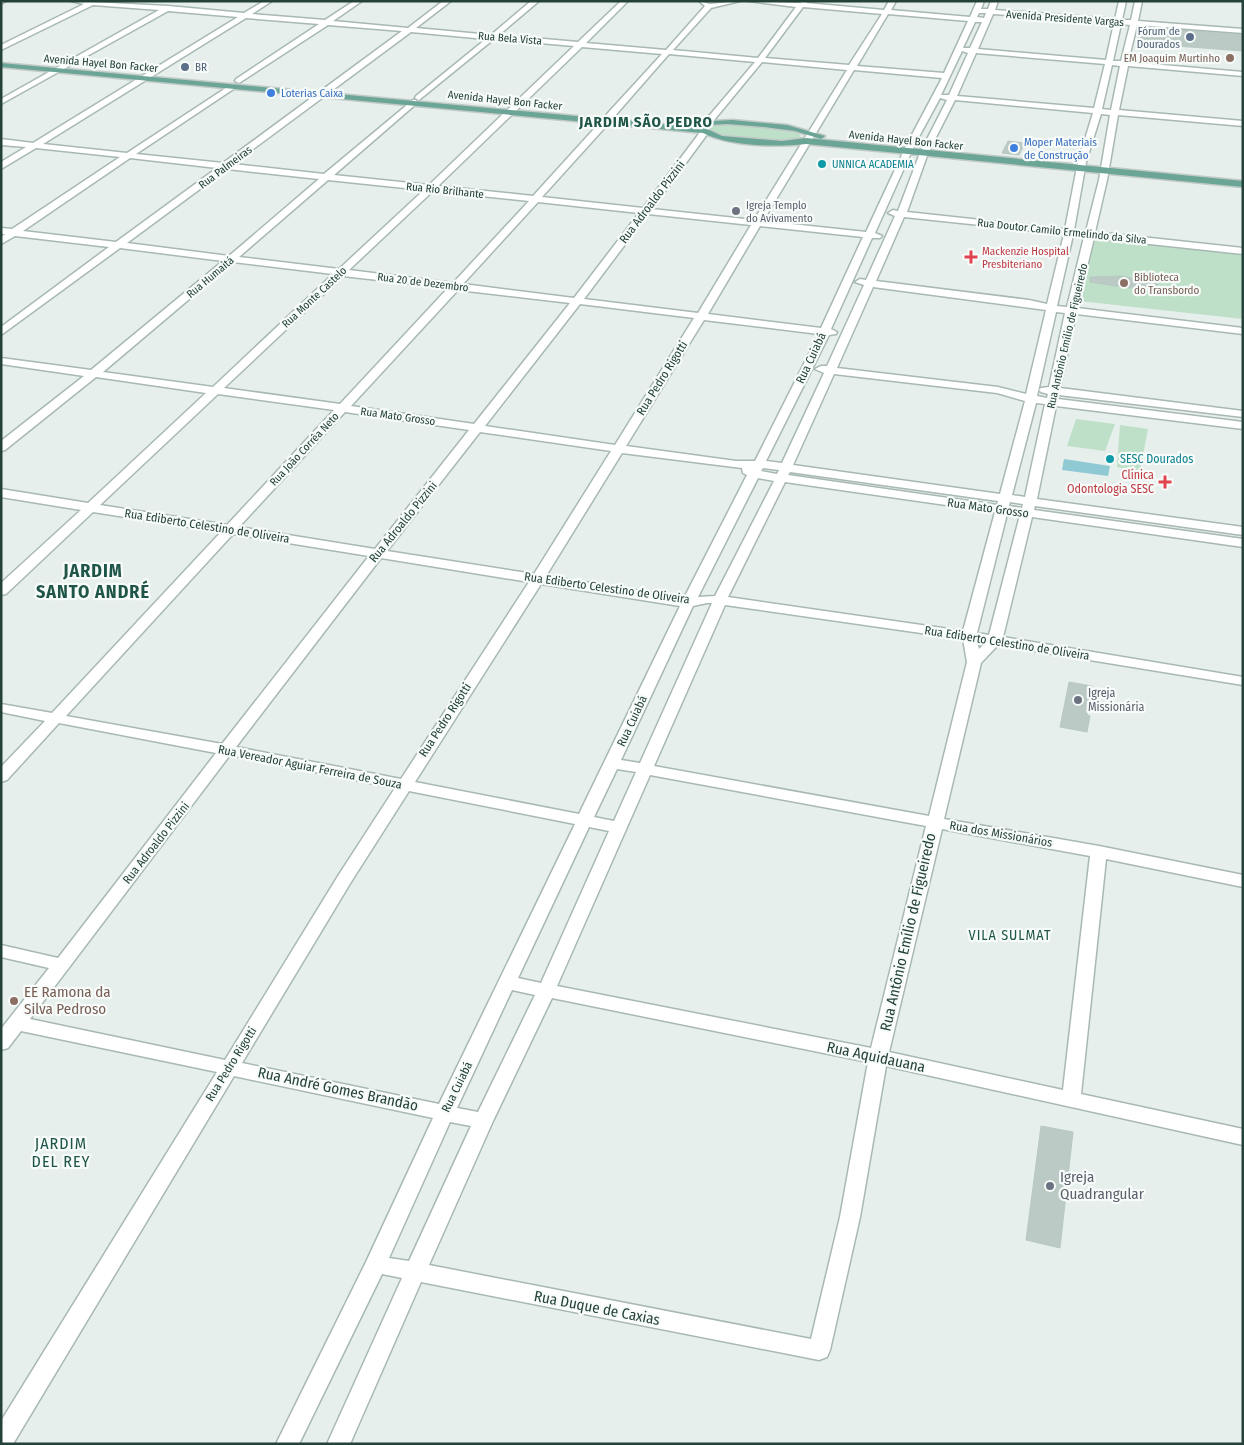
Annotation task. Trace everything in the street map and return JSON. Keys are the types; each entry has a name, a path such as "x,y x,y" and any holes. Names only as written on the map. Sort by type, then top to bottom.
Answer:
{"main road":[{"name":"Avenida Hayel Bon Facker","path":"1,58 236,83 706,128 720,122 731,122 794,129 808,138"},
{"name":"Avenida Hayel Bon Facker","path":"1,64 143,78 236,83"},
{"name":"Avenida Hayel Bon Facker","path":"706,128 720,138 782,144 808,138 1243,184"},
{"name":"Avenida Hayel Bon Facker","path":"1104,168 1243,177"}],"street":[{"name":"Rua Bela Vista","path":"74,1 946,76"},
{"path":"1,102 65,64 180,1"},
{"path":"1,166 269,1"},
{"path":"1,241 359,1"},
{"name":"Rua Palmeiras","path":"1,332 448,1"},
{"name":"Rua Humaitá","path":"1,447 93,374 416,100 536,1"},
{"name":"Rua Monte Castelo","path":"1,591 430,189 625,1"},
{"path":"700,1 709,6 737,1"},
{"name":"Avenida Presidente Vargas","path":"752,1 803,3 887,12 984,10 1243,27"},
{"name":"Rua Pedro Rigotti","path":"1,1442 229,1066 403,785 538,578 701,316 893,1"},
{"name":"Rua Antônio Emílio de Figueiredo","path":"818,1350 850,1216 878,1057 933,823 974,662 968,636 1032,393 1070,228 1082,166 1099,108 1123,1"},
{"name":"Rua Antônio Emílio de Figueiredo","path":"974,662 995,640 1028,508 1072,307 1104,180 1104,168 1139,1"},
{"path":"1,48 91,3"},
{"name":"Rua Adroaldo Pizzini","path":"1,1043 378,552 479,428 578,301 647,211 706,128 761,60 803,3"},
{"name":"Rua João Corrêa Neto","path":"1,777 536,199 709,6"},
{"name":"Rua Cuiabá","path":"287,1444 376,1264 445,1112 688,603 808,368 909,148 959,48 984,10"},
{"name":"Rua Cuiabá","path":"338,1444 483,1121 546,991 720,600 783,473 902,210 926,150 974,49 984,10"},
{"name":"Avenida Presidente Vargas","path":"1134,21 1243,31"},
{"path":"959,48 1243,70"},
{"path":"1125,62 1243,74"},
{"path":"937,94 1099,108 1243,124"},
{"path":"1116,110 1243,119"},
{"name":"Rua Rio Brilhante","path":"1,142 889,237"},
{"path":"891,188 909,190"},
{"name":"Rua Doutor Camilo Ermelindo da Silva","path":"883,208 1070,228 1243,242"},
{"name":"Rua Doutor Camilo Ermelindo da Silva","path":"1092,230 1243,251"},
{"name":"Rua 20 de Dezembro","path":"1,231 846,334"},
{"path":"848,280 1029,303 1243,322"},
{"path":"1072,307 1243,331"},
{"name":"Rua Mato Grosso","path":"1,361 343,408 1004,504 1243,543"},
{"path":"808,368 1032,393 1243,426"},
{"path":"1053,396 1243,414"},
{"name":"Rua Ediberto Celestino de Oliveira","path":"1,494 378,552 688,603 708,599 720,600 995,640 1243,682"},
{"name":"Rua Mato Grosso","path":"1028,508 1243,531"},
{"name":"Rua Vereador Aguiar Ferreira de Souza","path":"1,708 227,750 618,827"},
{"name":"Rua dos Missionários","path":"612,763 933,823 1099,851 1243,881"},
{"path":"1071,1100 1099,851"},
{"path":"1,951 62,965"},
{"name":"Rua Aquidauana","path":"508,983 878,1057 1243,1137"},
{"name":"Rua André Gomes Brandão","path":"16,1023 229,1066 483,1121"},
{"name":"Rua Duque de Caxias","path":"376,1264 414,1273 818,1350"}],"green space":[{"path":"727,123 788,129 797,132 801,136 791,143 720,137 708,131 713,125"},
{"path":"1095,238 1243,253 1243,319 1079,301"},
{"path":"1076,419 1115,424 1105,451 1067,446"},
{"path":"1120,425 1148,429 1140,471 1117,467"}],"water":[{"path":"1064,459 1110,466 1108,476 1062,470"}],"building":[{"name":"Fórum de Dourados","path":"1141,27 1243,35 1243,51 1136,43"},
{"name":"Moper Materiais de Construção","path":"1008,141 1025,143 1019,155 1002,153"},
{"path":"1122,276 1158,284 1157,286 1128,288 1090,282 1090,277"},
{"name":"Igreja Missionária","path":"1069,682 1092,686 1087,715 1090,716 1087,732 1060,727"},
{"name":"Igreja Quadrangular","path":"1041,1126 1073,1132 1060,1248 1026,1240"}],"place":[{"name":"Fórum de Dourados","path":"1190,37"},
{"name":"EM Joaquim Murtinho","path":"1230,58"},
{"name":"BR","path":"185,67"},
{"name":"Loterias Caixa","path":"271,93"},
{"name":"Moper Materiais de Construção","path":"1014,148"},
{"name":"UNNICA ACADEMIA","path":"822,164"},
{"name":"Igreja Templo do Avivamento","path":"736,211"},
{"name":"Mackenzie Hospital Presbiteriano","path":"971,257"},
{"name":"Biblioteca do Transbordo","path":"1124,283"},
{"name":"SESC Dourados","path":"1110,459"},
{"name":"Clínica Odontologia SESC","path":"1165,482"},
{"name":"Igreja Missionária","path":"1078,700"},
{"name":"EE Ramona da Silva Pedroso","path":"14,1001"},
{"name":"Igreja Quadrangular","path":"1050,1186"}],"district":[{"name":"JARDIM SÃO PEDRO","path":"646,122"},
{"name":"JARDIM SANTO ANDRÉ","path":"93,581"},
{"name":"VILA SULMAT","path":"1010,935"},
{"name":"JARDIM DEL REY","path":"61,1152"}]}
